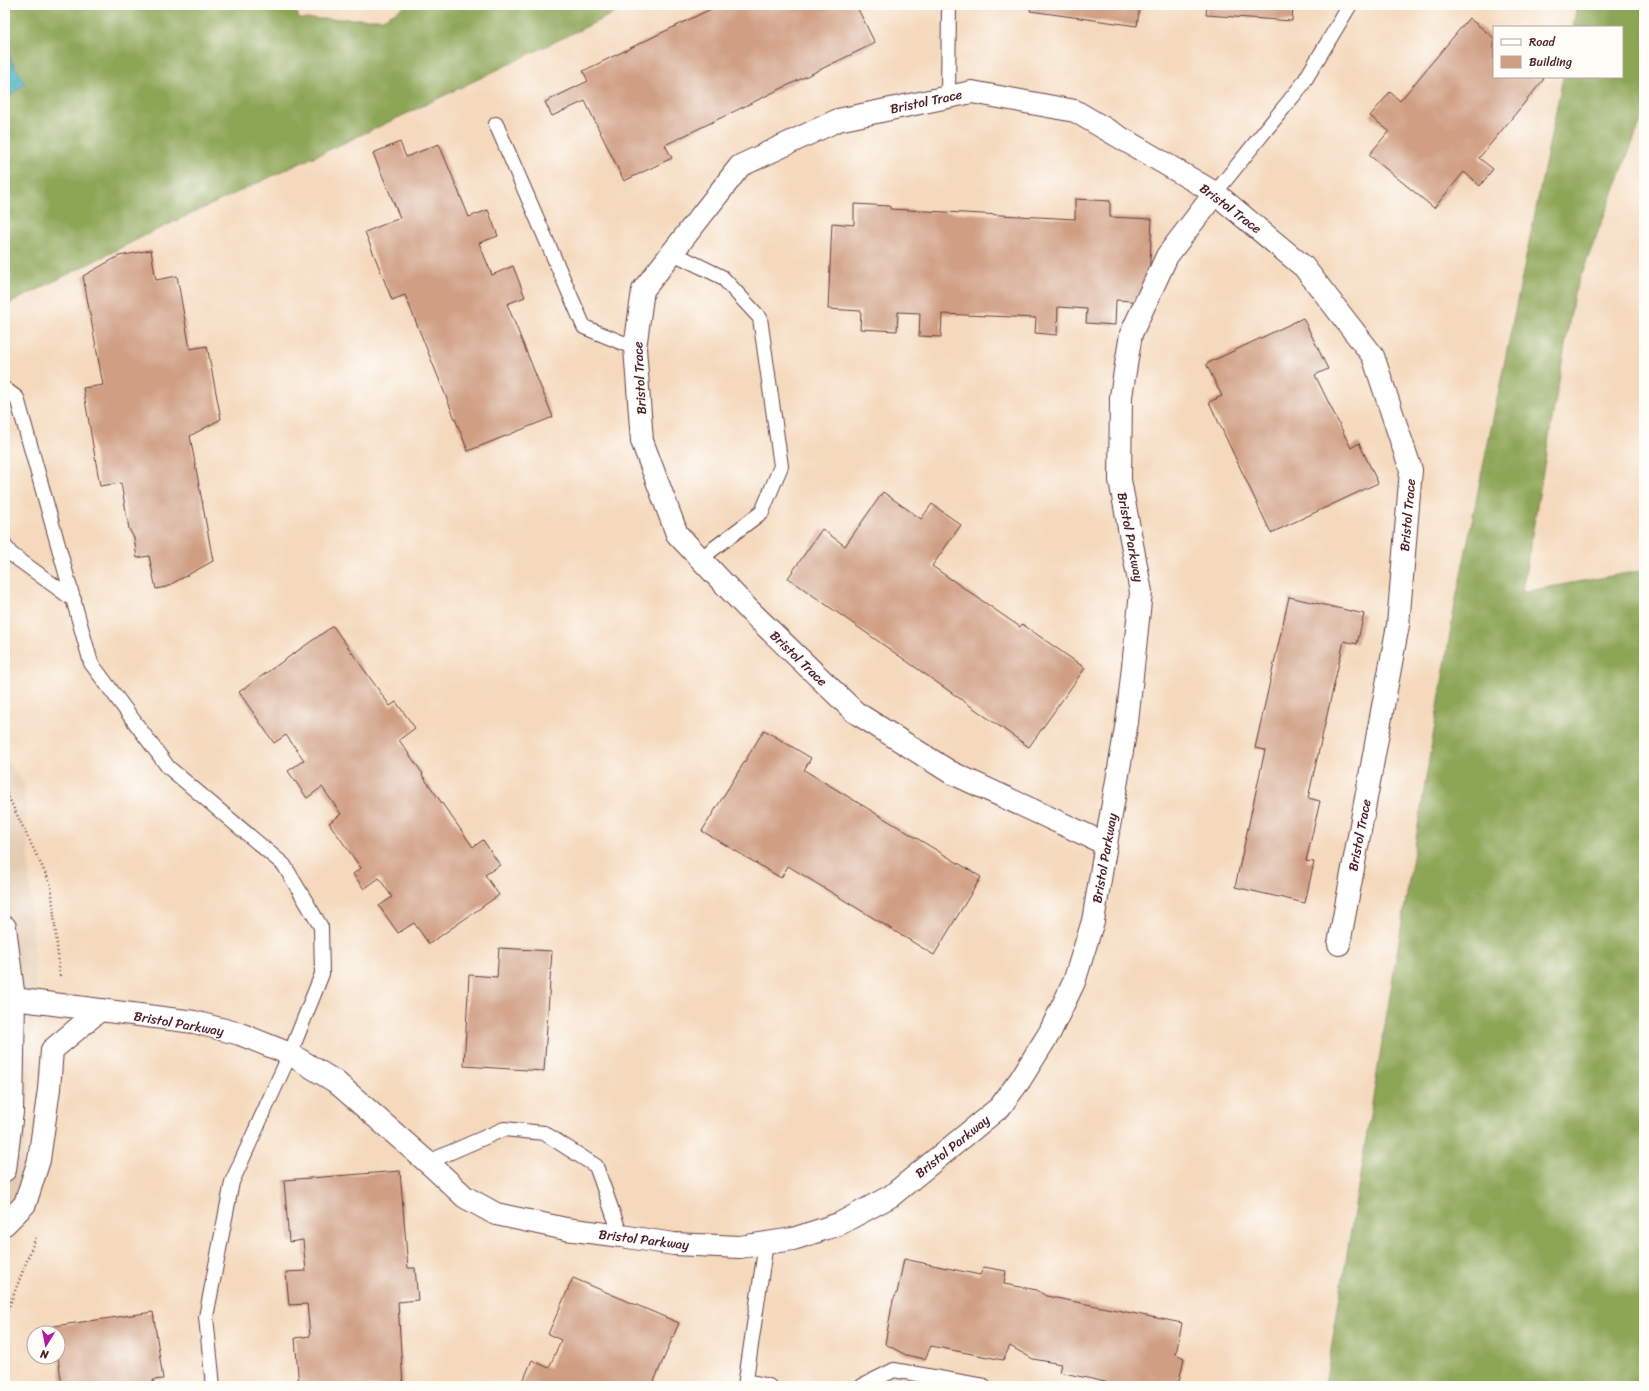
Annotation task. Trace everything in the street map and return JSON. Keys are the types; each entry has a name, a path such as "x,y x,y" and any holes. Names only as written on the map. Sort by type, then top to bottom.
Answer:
{"street":[{"name":"Bristol Trace","path":"1106,844 950,772 855,712 748,610 677,534 642,441 635,348 643,290 740,166 838,120 972,92 1075,111 1215,192 1304,267 1374,356 1411,470 1398,625 1339,944"},
{"name":"Bristol Parkway","path":"14,999 194,1022 240,1034 290,1054 336,1082 428,1162 465,1198 496,1214 566,1229 674,1244 740,1246 793,1239 839,1224 891,1196 1000,1107 1020,1080 1050,1032 1074,982 1093,921 1127,722 1141,592 1120,480 1121,396 1131,334 1167,256 1215,192"},
{"path":"5,927 14,999 12,1112 5,1170"},
{"path":"5,1224 25,1204 39,1160 49,1089 52,1050 100,1010"}],"lane":[{"path":"948,5 948,96"},
{"path":"1215,192 1302,85 1350,5"},
{"path":"496,124 584,327 635,348"},
{"path":"673,253 722,278 760,318 781,466 762,512 700,559"},
{"path":"5,388 17,398 91,663 168,767 284,865 321,927 322,974 290,1054 232,1182 206,1317 213,1386"},
{"path":"5,546 11,554 74,600"},
{"path":"428,1162 504,1129 544,1133 596,1166 621,1236"},
{"path":"766,1242 746,1383 769,1386"},
{"path":"862,1386 894,1370 984,1386"}],"shaded area":[{"path":"5,759 24,783 36,988 22,1187 5,1227"}],"green space":[{"path":"5,5 295,5 299,19 383,19 408,5 631,5 408,113 150,233 5,306"},
{"path":"1577,5 1644,5 1644,113 1574,294 1522,592 1644,570 1644,1386 1325,1386 1455,604 1563,78 1623,78 1623,26 1573,26"}],"water":[{"path":"5,49 25,84 5,99"}],"building":[{"path":"719,5 856,5 875,43 665,145 672,158 624,181 585,101 552,116 545,102 588,81 583,71"},
{"path":"1031,5 1140,5 1137,26 1030,11"},
{"path":"1207,5 1293,5 1292,21 1206,15"},
{"path":"1469,18 1493,37 1493,78 1544,79 1479,158 1493,169 1480,186 1464,172 1434,208 1369,155 1389,131 1370,116 1390,92 1400,101"},
{"path":"400,142 406,157 439,144 469,217 488,210 498,236 479,243 492,275 513,266 525,297 507,304 553,417 468,451 405,295 392,300 365,232 400,218 373,153"},
{"path":"1075,199 1110,201 1110,217 1152,219 1148,302 1116,300 1115,325 1086,323 1087,309 1058,307 1057,335 1035,333 1036,318 942,314 941,337 919,336 920,313 898,312 897,331 860,329 861,311 828,309 832,223 854,225 854,204 890,206 890,209 1075,219"},
{"path":"151,250 156,280 177,276 190,349 207,346 221,419 190,436 213,561 166,587 156,589 149,556 137,558 134,538 129,529 121,483 100,486 83,388 103,385 83,276 119,256"},
{"path":"1303,318 1328,369 1315,375 1351,448 1359,443 1378,483 1271,533 1209,402 1222,396 1206,364"},
{"path":"883,492 921,519 932,504 961,525 932,566 1020,627 1022,624 1085,668 1029,747 788,578 822,529 845,546"},
{"path":"1289,597 1364,614 1357,644 1344,641 1308,798 1320,801 1306,861 1314,862 1305,903 1235,887 1265,750 1255,748"},
{"path":"333,626 390,706 396,702 415,728 399,740 423,774 422,775 473,847 483,840 500,865 485,875 499,895 429,944 414,923 398,933 379,906 392,897 379,878 364,889 353,874 361,868 329,823 341,814 322,787 307,798 288,771 304,760 286,735 274,743 239,692"},
{"path":"764,730 811,758 804,770 981,877 934,955 788,866 781,878 702,831"},
{"path":"499,948 552,951 544,1071 464,1066 469,975 497,977"},
{"path":"400,1171 408,1268 415,1268 418,1300 398,1302 403,1386 299,1386 295,1338 310,1336 307,1304 289,1305 286,1272 306,1271 303,1240 289,1242 284,1180"},
{"path":"904,1259 980,1275 984,1267 1006,1271 1004,1284 1037,1290 1046,1296 1182,1323 1176,1354 1184,1358 1178,1386 1105,1386 1106,1382 1059,1372 1061,1364 1033,1359 1010,1346 1003,1360 931,1346 925,1359 906,1355 885,1344 893,1300 897,1293"},
{"path":"573,1278 679,1323 652,1386 521,1386 532,1360 549,1368 561,1340 548,1334"},
{"path":"153,1312 163,1379 153,1380 154,1386 62,1386 59,1365 66,1365 66,1325 61,1325"}]}
